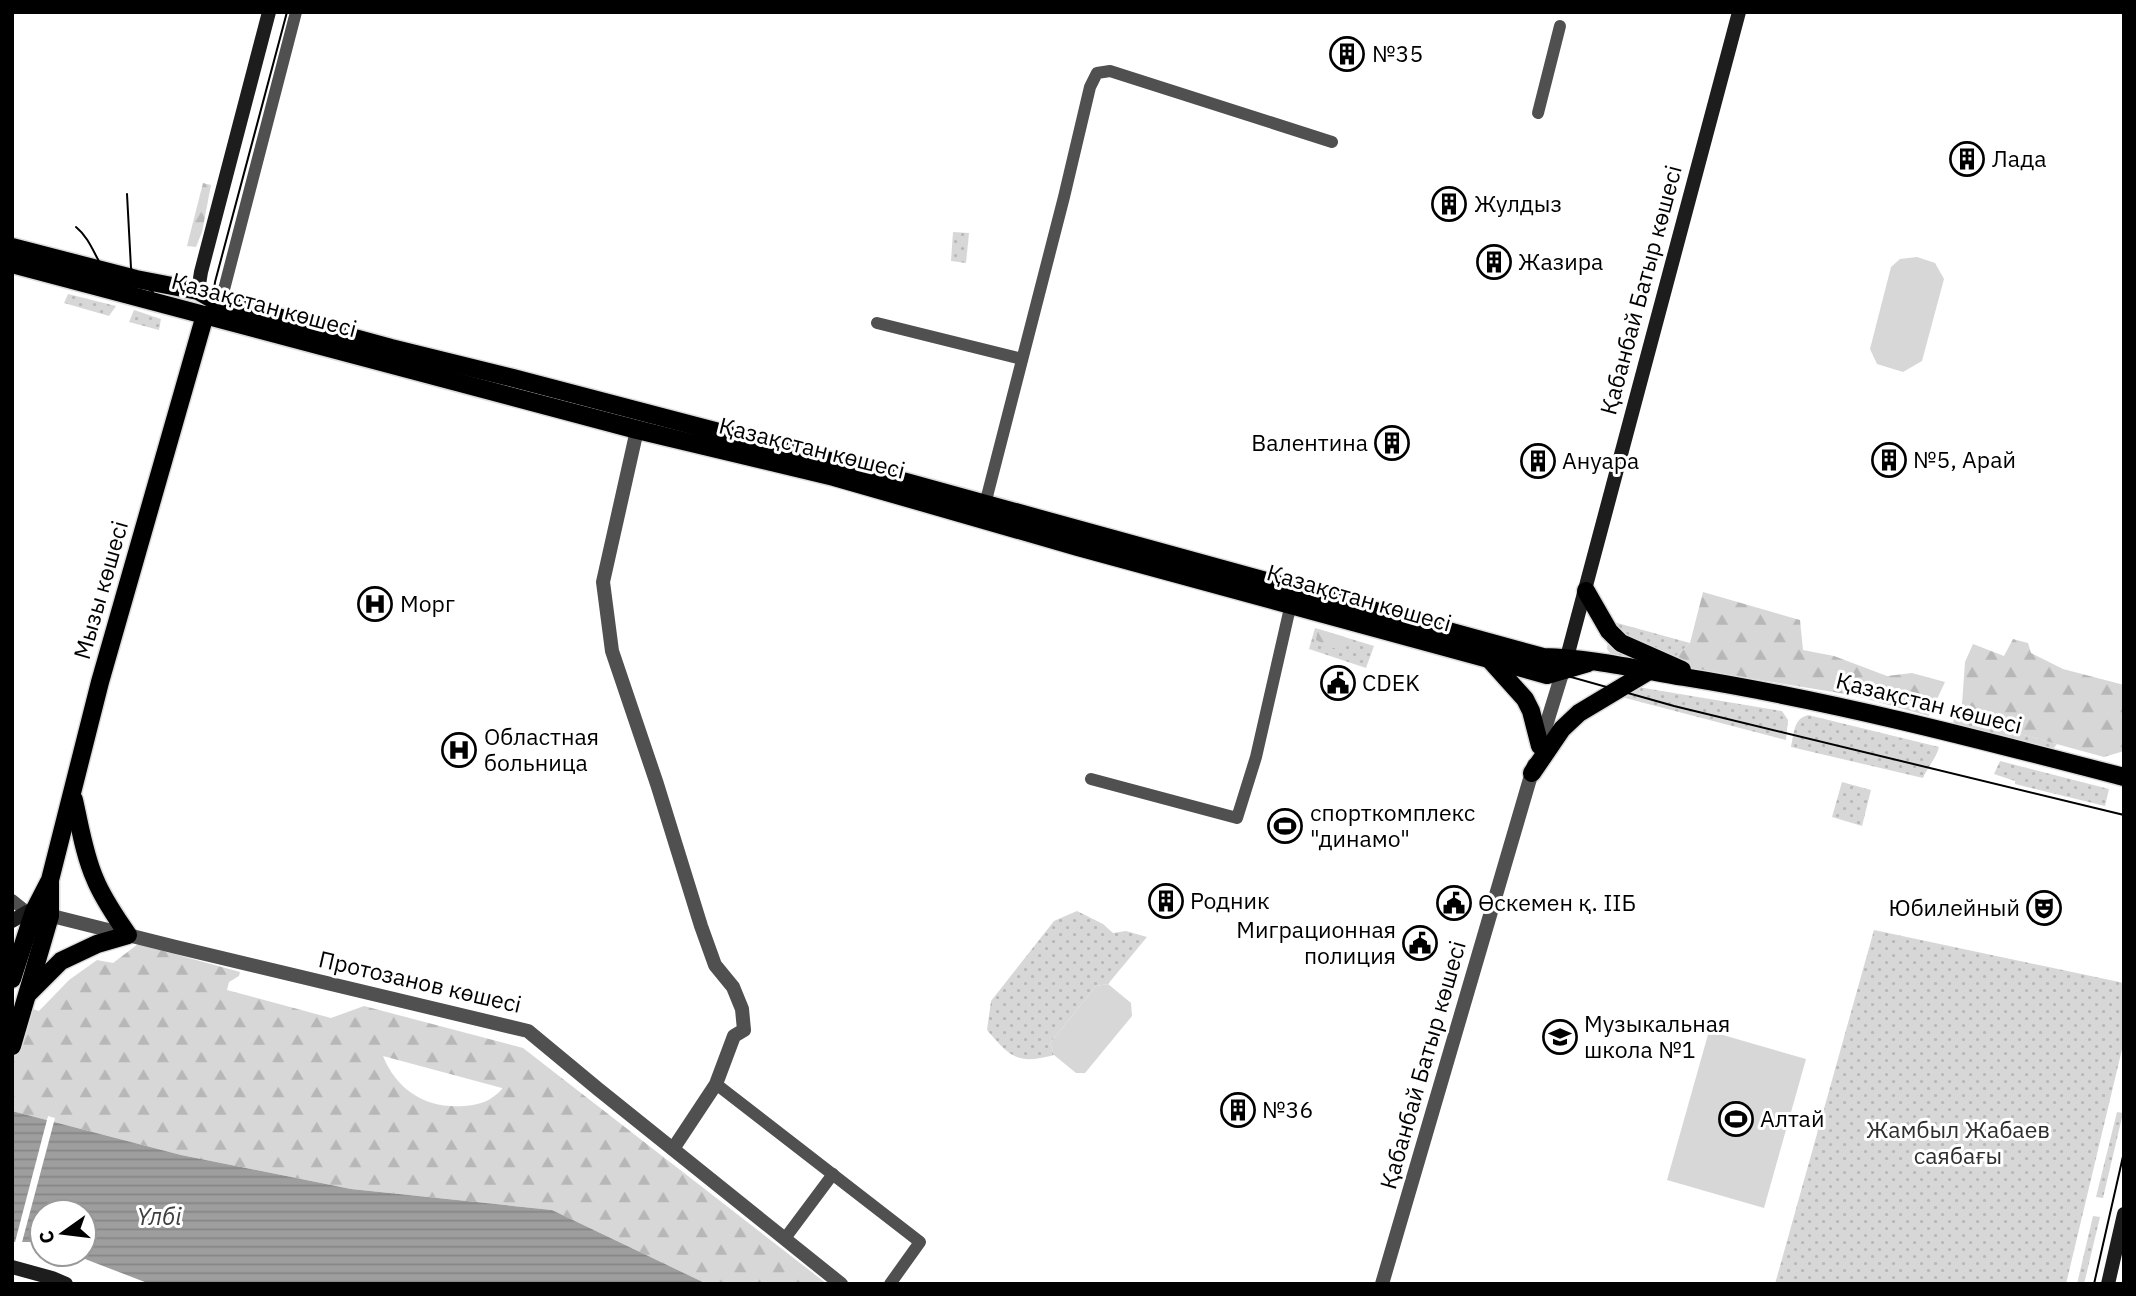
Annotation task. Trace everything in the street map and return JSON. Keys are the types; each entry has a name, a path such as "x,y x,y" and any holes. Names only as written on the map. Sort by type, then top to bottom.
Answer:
{"main road":[{"path":"205,315 198,291 269,12"},
{"name":"Қабанбай Батыр көшесі","path":"1565,664 1738,12"},
{"name":"Қазақстан көшесі","path":"12,247 47,265 175,307 234,323 641,412 983,511 1293,596 1565,664"},
{"name":"Қазақстан көшесі","path":"12,264 47,265 198,291 389,356 637,430 983,511"},
{"path":"175,307 185,315 191,325 196,343 214,328 234,323"},
{"name":"Мызы көшесі","path":"37,913 50,880 104,670 205,315"},
{"path":"637,430 641,412"},
{"path":"1587,586 1609,631 1621,643 1676,666 1694,678"},
{"name":"Қазақстан көшесі","path":"1293,596 1490,660 1547,675 1565,664 1597,660 1791,695 1943,730 2124,777"},
{"path":"1490,660 1525,699 1540,746"},
{"path":"1532,773 1562,729 1579,713 1649,671"},
{"path":"27,996 61,961 97,944 128,935 107,904 94,878 73,794"},
{"path":"12,921 37,913"},
{"path":"12,978 37,913"},
{"path":"12,1046 27,996 37,913"},
{"path":"2108,1284 2124,1214"},
{"path":"12,1267 66,1284"}],"street":[{"path":"221,301 296,12"},
{"path":"1538,113 1560,26"},
{"path":"983,511 1090,87 1097,73 1110,71 1332,142"},
{"path":"877,323 1022,359"},
{"path":"637,430 603,582 611,651 657,784 701,926 715,965 733,986 742,1009 744,1030 734,1036 716,1084 673,1149"},
{"path":"1090,779 1237,818 1255,757 1293,596"},
{"name":"Қабанбай Батыр көшесі","path":"1382,1284 1565,664"},
{"path":"12,900 37,913"},
{"name":"Протозанов көшесі","path":"37,913 528,1031 841,1284"},
{"path":"716,1084 920,1242 890,1284"},
{"path":"786,1237 834,1174"}],"green space":[{"path":"203,183 211,185 202,232 196,247 187,246"},
{"path":"953,232 969,233 966,263 951,261"},
{"path":"1917,257 1935,263 1944,279 1922,361 1903,372 1877,364 1870,349 1891,267 1900,259"},
{"path":"68,294 116,306 109,316 64,303"},
{"path":"134,310 161,319 159,330 129,322"},
{"path":"1703,592 1800,620 1803,650 1834,656 1887,676 1912,673 1945,682 1929,716 1852,695 1691,669 1676,656 1690,643"},
{"path":"1610,621 1690,643 1676,656 1691,669 1613,657 1607,649"},
{"path":"1315,628 1374,646 1366,668 1309,649"},
{"path":"1318,629 1345,637 1340,648 1332,648 1316,640"},
{"path":"2013,639 2028,643 2031,653 2063,669 2124,685 2124,751 2104,757 1961,718 1965,662 1973,644 2004,656"},
{"path":"1638,687 1782,711 1788,720 1786,740 1610,694"},
{"path":"1808,715 1939,747 1923,778 1791,747 1797,723"},
{"path":"1954,716 2057,744 2053,749 1953,726"},
{"path":"2000,761 2109,789 2105,806 2015,784 2015,781 1994,774"},
{"path":"1842,782 1871,790 1862,826 1832,817"},
{"path":"1077,911 1103,924 1113,933 1126,931 1147,937 1108,984 1096,986 1050,1043 1054,1055 1031,1059 1015,1056 1002,1047 987,1030 991,1001 1054,921"},
{"name":"Жамбыл Жабаев саябағы","path":"1874,930 2124,983 2124,1041 2066,1284 1775,1284"},
{"path":"138,944 240,972 239,976 229,982 227,990 331,1018 364,1006 523,1048 827,1284 707,1284 552,1210 351,1189 181,1155 12,1111 12,1003 39,1011 69,980 97,960 113,963","holes":["383,1056 502,1088 494,1097 464,1106 426,1101 396,1079"]},
{"path":"1108,984 1131,1003 1132,1016 1085,1073 1076,1073 1054,1055 1050,1043 1096,986"},
{"name":"Алтай","path":"1709,1031 1806,1059 1764,1208 1667,1180"},
{"path":"2117,1112 2123,1113 2103,1198 2096,1197"},
{"path":"2093,1216 2100,1217 2084,1284 2077,1284"}],"water":[{"name":"Үлбі","path":"12,1111 181,1155 351,1189 552,1210 707,1284 150,1284 98,1264 98,1198 28,1198 28,1242 12,1242"}],"pier":[{"path":"48,1116 55,1118 34,1198 28,1198 28,1220 21,1246 14,1246"}],"tram line":[{"path":"228,311 216,299 215,282 287,12"},
{"path":"127,194 131,268 139,284 153,292"},
{"path":"76,227 88,241 107,275 122,287 983,511 1674,706 2124,815"},
{"path":"2094,1284 2124,1152"}],"place":[{"name":"№35","path":"1347,54"},
{"name":"Лада","path":"1967,159"},
{"name":"Жулдыз","path":"1449,204"},
{"name":"Жазира","path":"1494,262"},
{"name":"Валентина","path":"1392,443"},
{"name":"№5, Арай","path":"1889,460"},
{"name":"Ануара","path":"1538,461"},
{"name":"Морг","path":"375,604"},
{"name":"CDEK","path":"1338,683"},
{"name":"Областная больница","path":"459,750"},
{"name":"спорткомплекс \"динамо\"","path":"1285,826"},
{"name":"Родник","path":"1166,901"},
{"name":"Өскемен қ. ІІБ","path":"1454,903"},
{"name":"Юбилейный","path":"2044,908"},
{"name":"Миграционная полиция","path":"1420,943"},
{"name":"Музыкальная школа №1","path":"1560,1037"},
{"name":"№36","path":"1238,1110"},
{"name":"Алтай","path":"1736,1119"}]}
